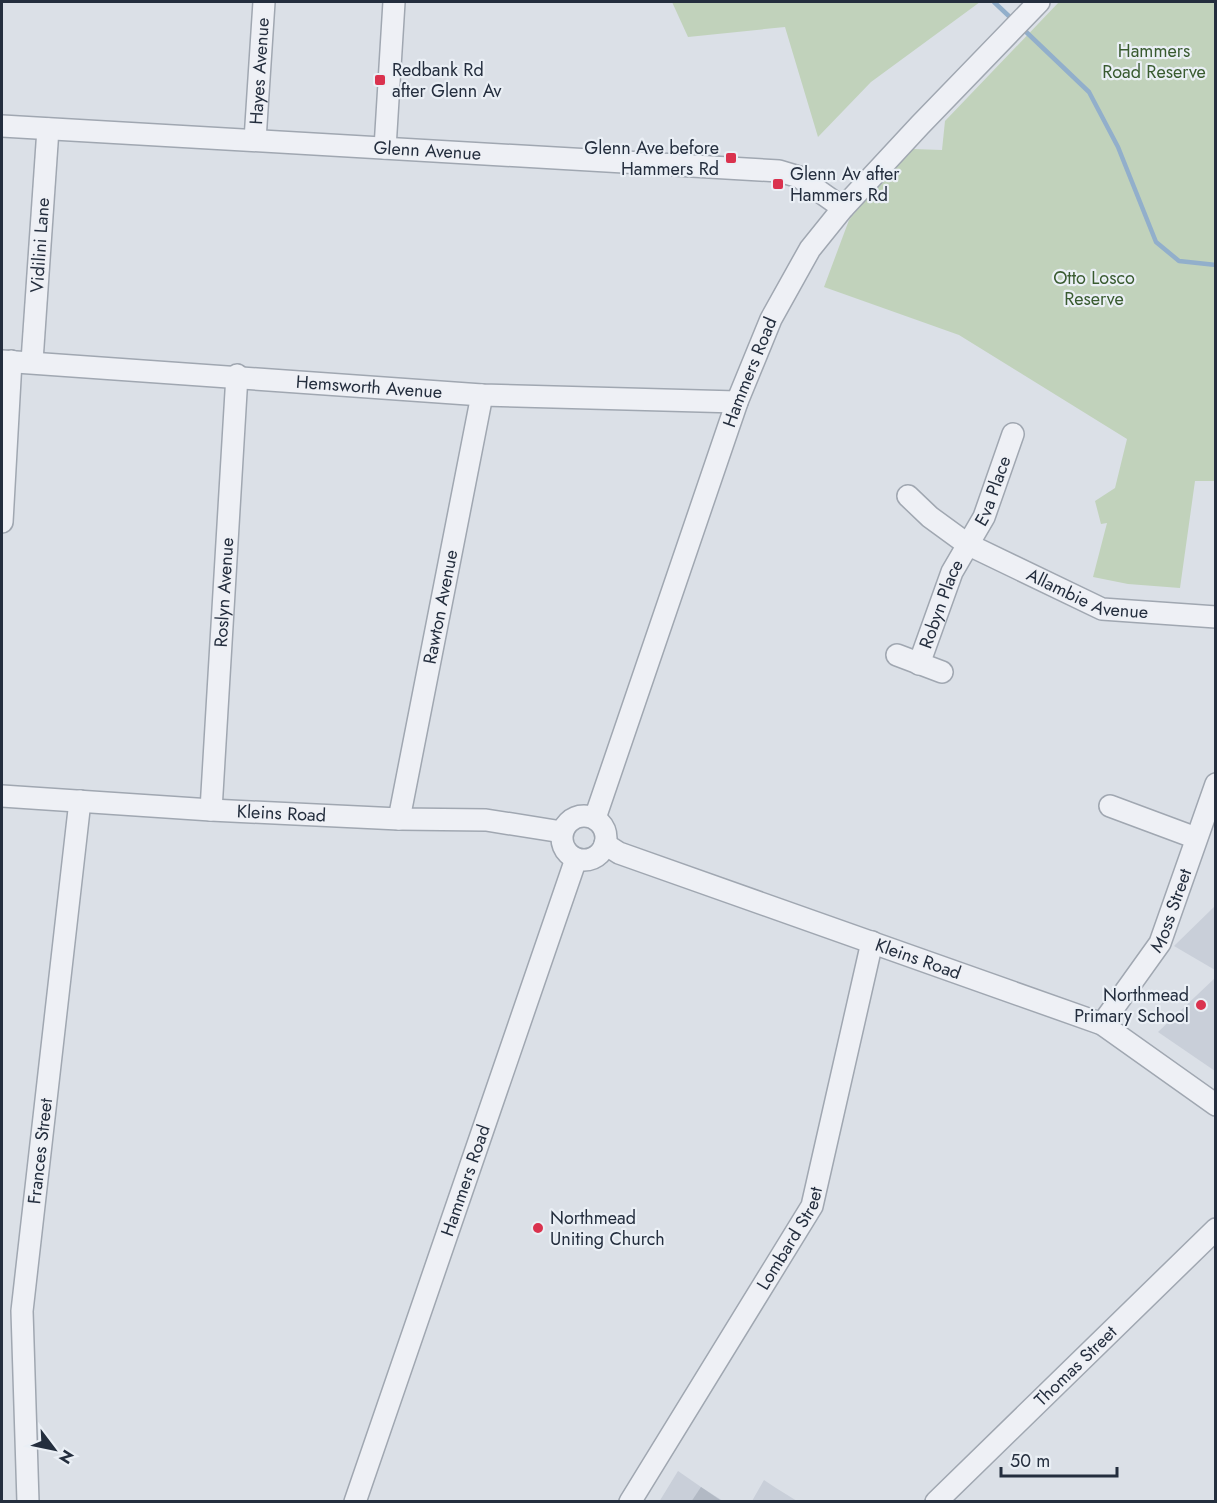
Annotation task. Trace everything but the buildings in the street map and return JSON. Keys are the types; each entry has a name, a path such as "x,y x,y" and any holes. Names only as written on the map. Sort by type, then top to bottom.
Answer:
{"street":[{"name":"Hayes Avenue","path":"255,140 264,2"},
{"path":"385,148 394,2"},
{"name":"Hammers Road","path":"595,818 754,354 787,287 810,249 843,208 1039,2"},
{"name":"Glenn Avenue","path":"2,126 779,171 799,177 843,208"},
{"name":"Vidilini Lane","path":"2,522 15,361 48,129"},
{"name":"Hemsworth Avenue","path":"15,361 237,375 482,395 737,402"},
{"name":"Roslyn Avenue","path":"212,810 237,375"},
{"name":"Rawton Avenue","path":"399,819 482,395"},
{"name":"Eva Place","path":"967,544 984,517 1013,434"},
{"name":"Allambie Avenue","path":"908,496 930,517 967,544 1102,609 1215,617"},
{"name":"Robyn Place","path":"919,664 952,572 967,544"},
{"name":"Robyn Place","path":"897,656 942,672"},
{"name":"Moss Street","path":"1102,1024 1160,943 1215,784"},
{"name":"Kleins Road","path":"2,796 212,810 399,819 486,820 562,832"},
{"name":"Frances Street","path":"28,1502 22,1311 80,801"},
{"path":"1110,806 1196,838"},
{"path":"576,817 595,818 606,832 605,844 597,856 591,859 576,859 566,851 562,832 576,817"},
{"name":"Kleins Road","path":"605,844 619,853 1102,1024 1215,1105"},
{"name":"Hammers Road","path":"355,1502 576,859"},
{"name":"Lombard Street","path":"630,1502 812,1206 872,942"},
{"name":"Thomas Street","path":"936,1502 1215,1229"}],"shaded area":[{"name":"Northmead Primary School","path":"1215,906 1215,970 1174,946"},
{"name":"Northmead Primary School","path":"1215,978 1215,1071 1158,1032"},
{"path":"678,1471 701,1487 723,1501 659,1502"},
{"path":"764,1480 776,1488 797,1501 752,1501"}],"green space":[{"path":"672,2 980,2 871,82 818,137 785,27 688,37"},
{"path":"1059,2 1215,2 1215,481 1195,481 1180,588 1128,584 1093,577 1107,523 1101,524 1095,501 1115,488 1127,439 959,335 824,287 849,220 888,171 913,149 942,150 945,121"}],"waterway":[{"path":"994,2 1013,20"},
{"path":"1022,28 1089,92 1118,147 1156,242 1179,261 1216,265"}],"place":[{"name":"Redbank Rd after Glenn Av","path":"380,80"},
{"name":"Glenn Ave before Hammers Rd","path":"731,158"},
{"name":"Glenn Av after Hammers Rd","path":"778,184"},
{"name":"Northmead Primary School","path":"1201,1005"},
{"name":"Northmead Uniting Church","path":"538,1228"}],"park label":[{"name":"Hammers Road Reserve","path":"1154,61"},
{"name":"Otto Losco Reserve","path":"1094,288"}]}
